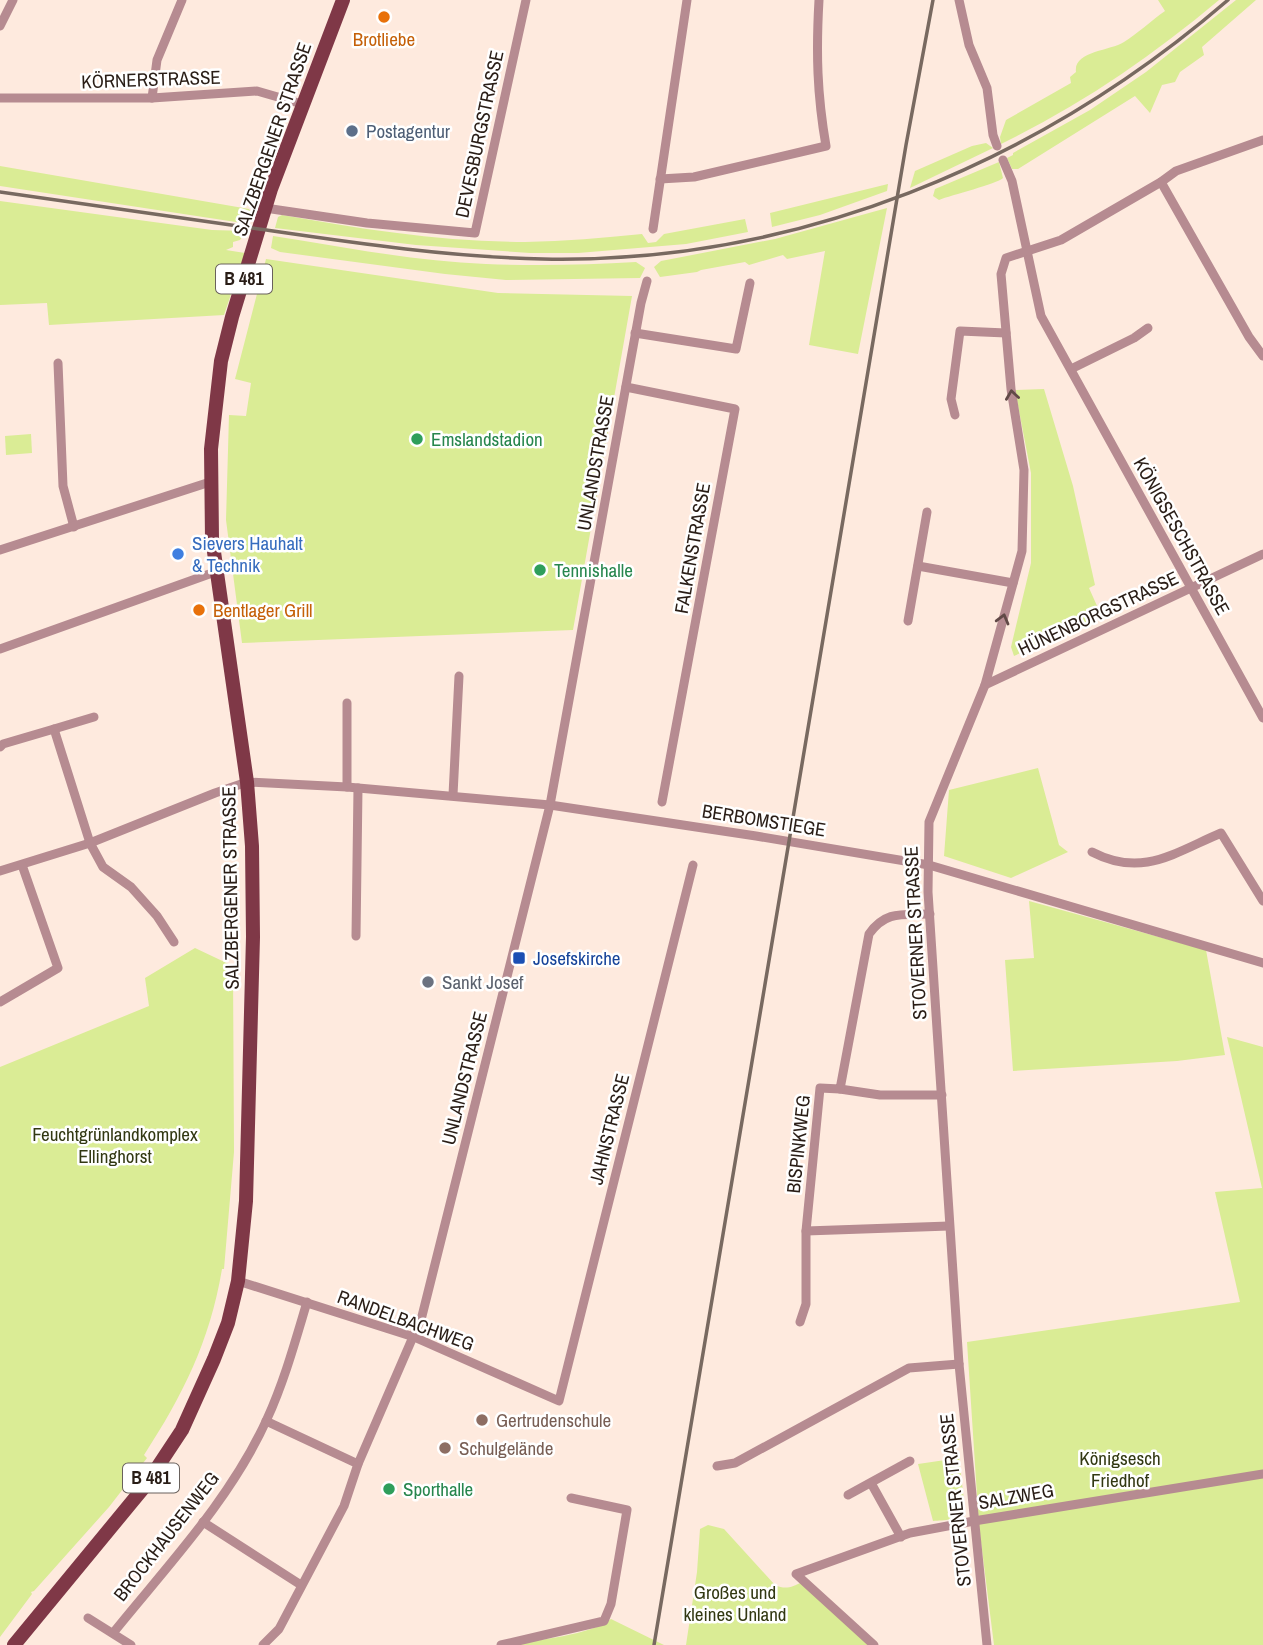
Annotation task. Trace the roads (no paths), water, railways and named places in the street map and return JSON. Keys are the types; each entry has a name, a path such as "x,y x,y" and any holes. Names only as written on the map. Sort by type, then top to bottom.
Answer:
{"main road":[{"name":"SALZBERGENER STRASSE","path":"13,1645 145,1486 183,1430 228,1323 238,1280 246,1201 253,948 252,846 247,782 215,572 210,482 214,413 221,361 265,208 343,0"}],"street":[{"path":"0,26 13,0"},
{"path":"152,98 157,60 182,0"},
{"name":"DEVESBURGSTRASSE","path":"265,208 367,223 475,233 526,0"},
{"path":"653,229 687,0"},
{"path":"660,179 694,177 826,146 818,103 819,0"},
{"path":"959,0 969,45 987,88 997,146"},
{"name":"KÖRNERSTRASSE","path":"0,98 152,98 257,91 302,104"},
{"path":"1027,251 1061,240 1161,183 1176,171 1263,140"},
{"name":"KÖNIGSESCHSTRASSE","path":"1003,160 1012,181 1041,316 1263,718"},
{"path":"1161,183 1249,337 1263,356"},
{"name":"STOVERNER STRASSE","path":"987,1645 959,1364 949,1226 930,914 929,822 985,685 1022,551 1024,470 1011,389 1002,274 1006,258 1027,251"},
{"name":"UNLANDSTRASSE","path":"263,1645 279,1629 344,1506 358,1464 422,1316 550,804 635,333 647,281"},
{"path":"635,333 736,349 750,283"},
{"path":"1071,369 1135,338 1148,328"},
{"path":"955,415 951,398 960,331 1006,333"},
{"path":"58,363 63,486 74,527"},
{"name":"FALKENSTRASSE","path":"626,387 735,409 663,802"},
{"path":"0,550 210,482"},
{"path":"908,621 927,512"},
{"name":"HÜNENBORGSTRASSE","path":"985,685 1263,554"},
{"path":"918,566 1013,583"},
{"path":"0,649 215,572"},
{"path":"453,795 459,676"},
{"path":"347,703 347,787"},
{"path":"0,747 93,717"},
{"path":"54,729 90,843 103,867 131,887 157,916 174,942"},
{"path":"0,871 90,843 247,782"},
{"name":"BERBOMSTIEGE","path":"247,782 347,787 550,804 929,865 1263,963"},
{"path":"356,936 358,788"},
{"path":"1092,852 1123,864 1147,864 1221,833 1263,901"},
{"path":"0,1002 58,968 22,864"},
{"name":"JAHNSTRASSE","path":"559,1401 693,865"},
{"name":"BISPINKWEG","path":"800,1322 806,1304 806,1231 820,1088 840,1089 869,934 878,922 889,916 930,914"},
{"path":"840,1089 880,1095 942,1095"},
{"path":"806,1231 949,1226"},
{"name":"RANDELBACHWEG","path":"238,1280 414,1337 559,1401"},
{"name":"BROCKHAUSENWEG","path":"113,1633 203,1522 236,1474 266,1421 288,1364 307,1302"},
{"path":"717,1466 735,1463 909,1368 959,1364"},
{"path":"266,1421 358,1464"},
{"path":"848,1495 910,1461"},
{"name":"SALZWEG","path":"874,1645 796,1574 901,1536 974,1521 1263,1474"},
{"path":"871,1483 901,1536"},
{"path":"501,1645 604,1621 611,1604 627,1510 571,1498"},
{"path":"203,1522 301,1585"},
{"path":"88,1618 131,1645"}],"railway":[{"path":"654,1645 906,145 933,0"},
{"path":"0,192 360,243 506,258 637,256 730,244 821,222 909,193 994,155 1076,110 1154,58 1228,0"}],"place":[{"name":"Brotliebe","path":"384,17"},
{"name":"Postagentur","path":"352,131"},
{"name":"Emslandstadion","path":"417,439"},
{"name":"Sievers Hauhalt & Technik","path":"178,554"},
{"name":"Tennishalle","path":"540,570"},
{"name":"Bentlager Grill","path":"199,610"},
{"name":"Josefskirche","path":"519,958"},
{"name":"Sankt Josef","path":"428,982"},
{"name":"Gertrudenschule","path":"482,1420"},
{"name":"Schulgelände","path":"445,1448"},
{"name":"Sporthalle","path":"389,1489"}],"park label":[{"name":"Feuchtgrünlandkomplex Ellinghorst","path":"115,1145"},
{"name":"Königsesch Friedhof","path":"1120,1469"},
{"name":"Großes und kleines Unland","path":"735,1603"}]}
